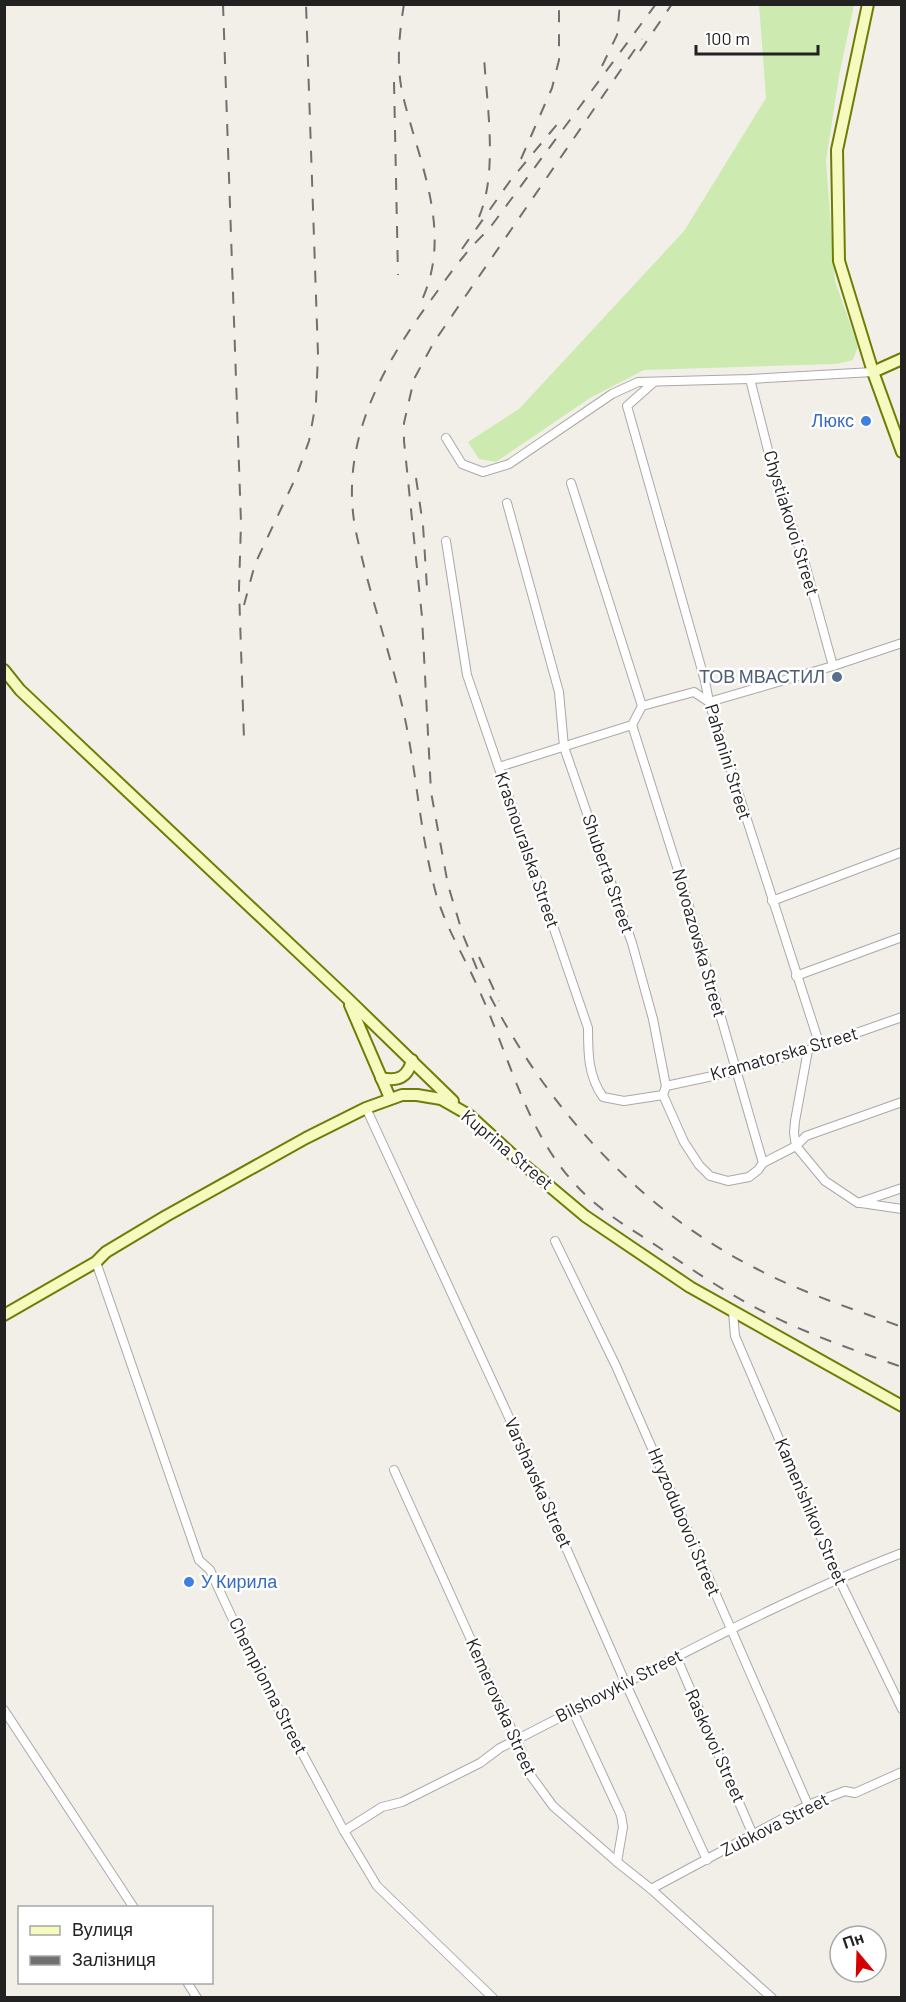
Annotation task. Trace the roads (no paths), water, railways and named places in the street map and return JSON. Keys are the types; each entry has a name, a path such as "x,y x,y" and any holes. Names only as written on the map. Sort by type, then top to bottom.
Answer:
{"main road":[{"path":"868,4 837,150 839,261 873,372 902,452"},
{"path":"873,372 902,358"},
{"path":"4,669 20,690 412,1060 438,1081 469,1115"},
{"path":"348,999 390,1098"},
{"path":"381,1078 390,1080 401,1077 409,1071 412,1060"},
{"name":"Kuprina Street","path":"4,1315 96,1262 106,1252 166,1216 306,1138 390,1098 417,1095 441,1099 469,1115 585,1216 690,1287 902,1406"}],"street":[{"path":"446,438 462,464 483,472 509,464 612,394 638,382 873,372"},
{"name":"Chystiakovoi Street","path":"750,379 771,462 805,564 833,666"},
{"name":"Pahanini Street","path":"654,382 627,406 709,702 820,1046"},
{"path":"499,767 632,725 642,706 571,483"},
{"name":"Shuberta Street","path":"507,503 559,692 564,747 632,943 652,1019 666,1086"},
{"name":"Krasnouralska Street","path":"446,541 467,675 588,1028 588,1058 595,1086 603,1097 624,1101 663,1095"},
{"path":"642,706 694,692 709,702 833,666 902,643"},
{"name":"Novoazovska Street","path":"632,725 683,886 763,1163"},
{"path":"772,901 902,852"},
{"path":"796,976 902,937"},
{"name":"Kramatorska Street","path":"666,1086 736,1071 808,1050 902,1017"},
{"path":"808,1050 795,1121 796,1146 825,1181 858,1203 902,1209"},
{"path":"666,1086 663,1095 684,1142 699,1165 710,1176 728,1181 749,1177 763,1163 796,1146 806,1136 902,1102"},
{"name":"Varshavska Street","path":"366,1108 507,1413 625,1682 707,1860"},
{"path":"858,1203 902,1188"},
{"name":"Hryzodubovoi Street","path":"555,1241 616,1366 808,1805"},
{"name":"Chempionna Street","path":"96,1262 199,1560 210,1570 246,1650 344,1831 377,1886 493,1998"},
{"name":"Kamen'shikov Street","path":"733,1312 735,1336 838,1577 902,1709"},
{"name":"Kemerovska Street","path":"394,1470 516,1740 526,1769 553,1806 651,1889 772,1998"},
{"name":"Bilshovykiv Street","path":"344,1831 382,1807 402,1802 480,1762 500,1748 572,1709 730,1629 838,1577 902,1553"},
{"name":"Raskovoi Street","path":"676,1656 753,1835"},
{"path":"572,1709 621,1815 623,1827 617,1862"},
{"path":"4,1710 133,1906"},
{"name":"Zubkova Street","path":"651,1889 808,1805 845,1791 855,1793 902,1772"},
{"path":"188,1984 197,1998"}],"railway":[{"path":"223,4 241,523 239,589 244,739"},
{"path":"244,605 255,564 296,477 309,441 316,402 318,355 306,4"},
{"path":"404,4 399,50 401,85 425,175 434,227 434,254 429,280 419,306"},
{"path":"521,159 552,88 559,60 559,4"},
{"path":"602,66 617,35 620,4"},
{"path":"656,4 492,225 451,272 396,351 381,378 360,435 354,465 352,496 355,527 365,572 402,705 429,864 438,900 490,1015 519,1091 557,1162 582,1192 600,1208 722,1288 766,1313 799,1328 902,1367"},
{"path":"640,51 672,4"},
{"path":"477,969 463,935 448,885 431,792 422,617 404,423 414,379 434,342 642,39"},
{"path":"479,217 485,199 490,160 484,57"},
{"path":"394,82 398,275"},
{"path":"462,249 510,181 564,116"},
{"path":"416,478 423,525 427,588"},
{"path":"479,957 499,1001"},
{"path":"490,996 540,1079 570,1117 602,1154 675,1218 715,1245 774,1278 902,1327"}],"place":[{"name":"Люкс","path":"866,421"},
{"name":"ТОВ МВАСТИЛ","path":"837,677"},
{"name":"У Кирила","path":"189,1582"}]}
